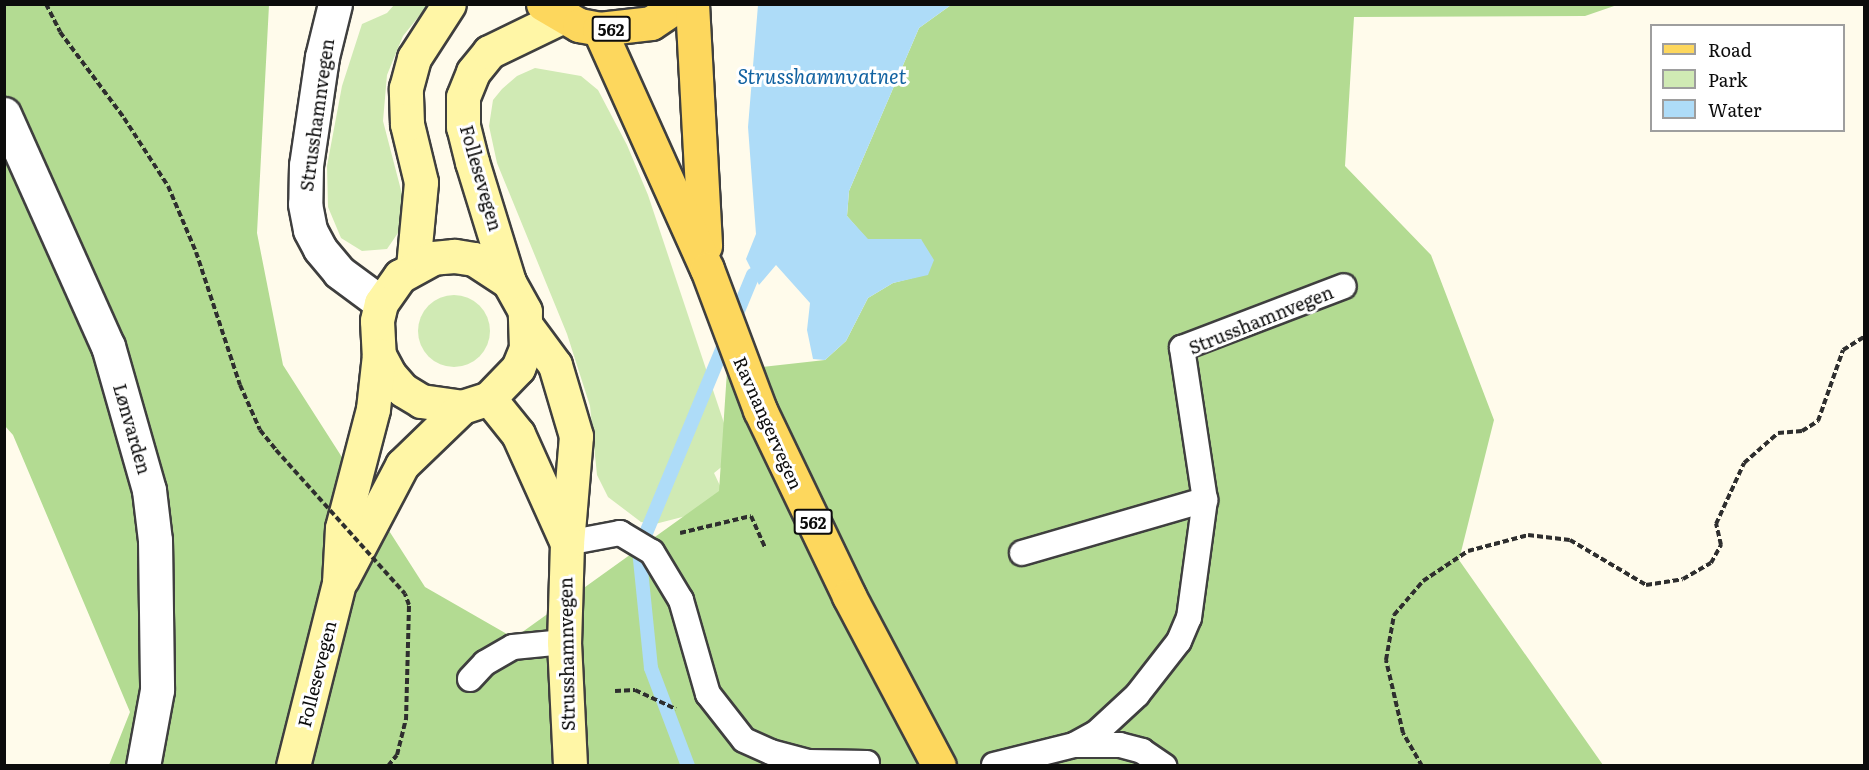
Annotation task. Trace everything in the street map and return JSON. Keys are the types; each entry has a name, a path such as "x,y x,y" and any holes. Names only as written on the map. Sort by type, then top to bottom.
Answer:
{"main road":[{"path":"413,267 422,182 407,124 406,88 414,58 449,4"},
{"name":"562","path":"552,11 599,29 651,23 679,4"},
{"name":"Ravnangervegen","path":"692,4 692,44 707,269"},
{"name":"Follesevegen","path":"509,282 463,127 463,97 473,72 489,52 552,11"},
{"name":"Ravnangervegen","path":"599,29 707,269 760,410 849,596 939,765"},
{"path":"454,256 474,259 509,282 519,296 527,327 526,348 518,368 476,402 441,407 403,390 379,355 377,321 381,303 400,276 413,267 432,258 454,256"},
{"name":"Strusshamnvegen","path":"527,327 555,365 576,436 567,543 564,642 570,765"},
{"name":"Follesevegen","path":"293,765 339,583 342,528 373,409 379,355"},
{"name":"Follesevegen","path":"339,583 402,465 476,402"},
{"name":"Strusshamnvegen","path":"476,402 518,434 567,543"}],"street":[{"name":"Strusshamnvegen","path":"335,4 319,79 306,165 305,204 320,249 339,272 381,303"},
{"name":"Lønvarden","path":"4,114 108,346 149,490 156,550 157,690 142,765"}],"lane":[{"name":"Strusshamnvegen","path":"1074,745 1116,716 1179,641 1194,594 1204,500 1182,348 1344,286"},
{"path":"1022,553 1204,500"},
{"path":"567,543 620,533 652,552 681,600 708,694 744,740 771,752 809,762 867,763"},
{"path":"470,679 485,663 513,646 564,642"},
{"name":"Strusshamnvegen","path":"994,765 1074,745 1120,745 1142,751 1164,765"}],"path":[{"path":"46,4 60,32 124,118 168,186 196,252 240,385 260,430 405,594 409,605 406,720 397,755 388,765"},
{"path":"1422,765 1403,733 1386,660 1394,615 1423,581 1468,551 1528,535 1570,540 1646,585 1683,579 1711,563 1721,545 1716,524 1744,463 1778,432 1802,431 1818,421 1843,350 1864,337"},
{"path":"652,552 675,535 751,516 765,548"},
{"path":"615,691 635,690 682,716"}],"green space":[{"path":"4,5 269,5 257,233 283,365 425,587 514,638 719,491 727,371 825,360 846,341 868,298 893,283 928,274 921,239 867,239 847,216 849,191 919,28 951,5 1617,5 1585,16 1354,17 1345,166 1431,255 1494,420 1459,560 1603,765 109,765 130,712 13,435 5,426"},
{"path":"394,5 428,5 403,36 387,75 383,121 402,194 400,230 387,249 362,251 341,238 328,207 327,166 342,86 362,24 387,13"},
{"path":"535,68 581,76 598,90 627,145 648,195 735,456 714,473 729,505 655,524 641,522 608,497 597,475 590,406 567,334 497,163 489,126 493,100 517,76"},
{"path":"454,295 474,301 484,311 490,331 484,351 474,361 454,367 434,361 424,351 418,331 424,311 434,301"}],"water":[{"name":"Strusshamnvatnet","path":"758,5 951,5 919,28 849,191 847,216 868,239 921,239 934,260 928,275 893,283 868,298 846,341 825,360 813,359 807,330 810,303 776,265 759,285 746,259 756,234 748,127"}],"waterway":[{"path":"688,766 651,668 639,550 753,275"}]}
